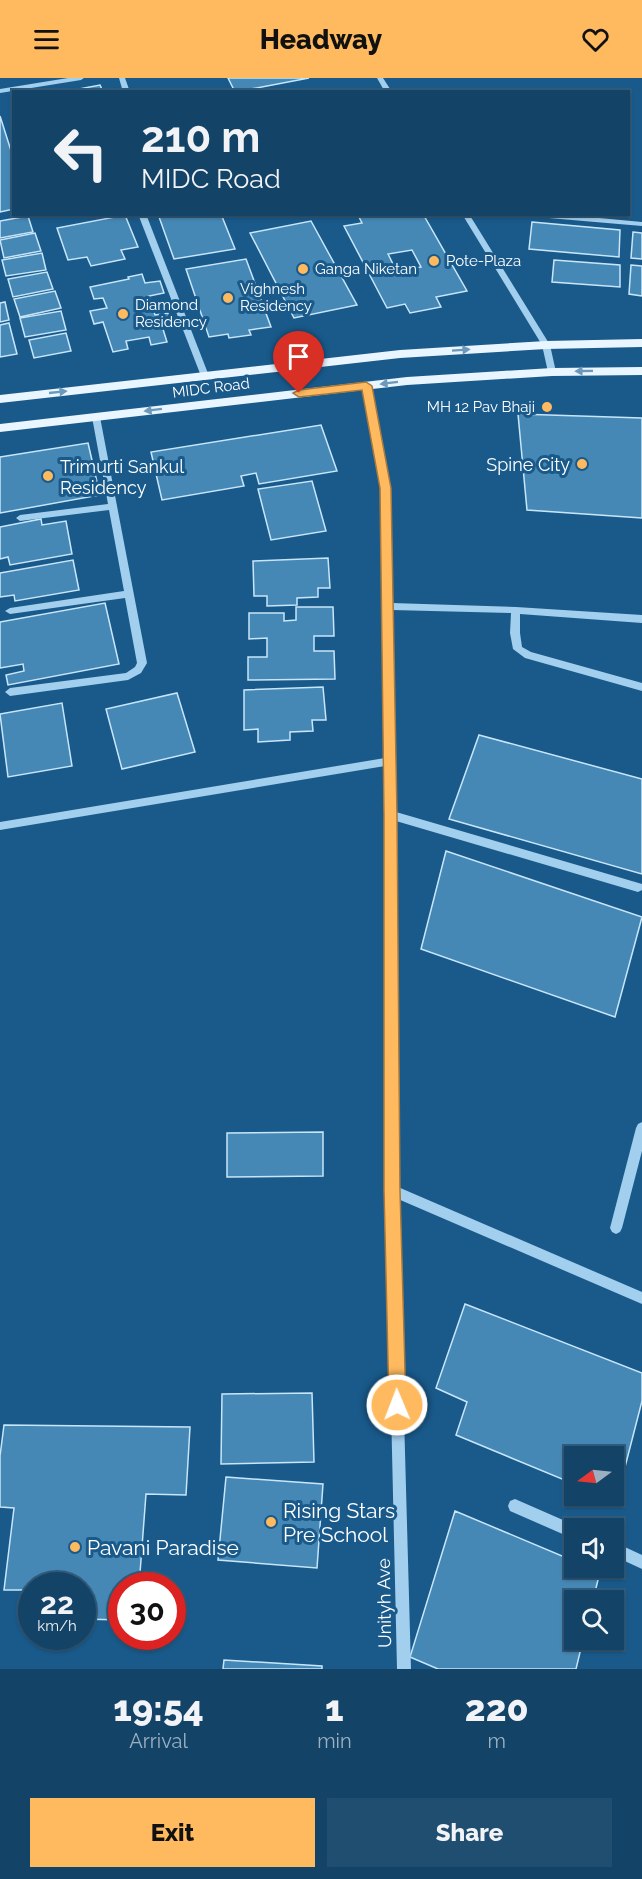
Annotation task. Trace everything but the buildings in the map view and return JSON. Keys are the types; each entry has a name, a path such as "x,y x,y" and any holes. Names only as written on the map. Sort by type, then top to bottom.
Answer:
{"main road":[{"name":"MIDC Road","path":"0,399 400,354 546,345 642,343"},
{"name":"MIDC Road","path":"0,428 366,386 552,372 642,370"}],"street":[{"path":"0,91 81,78"},
{"path":"143,216 205,376"},
{"path":"466,216 546,345 552,372"},
{"path":"548,216 642,224"},
{"name":"Unityh Ave","path":"366,386 385,488 391,815 392,1190 404,1669"},
{"path":"10,692 128,676 138,670 142,663 96,417"},
{"path":"20,518 113,506"},
{"path":"10,611 129,594"},
{"path":"388,606 516,610 642,619"},
{"path":"516,610 515,633 518,649 528,656 642,687"},
{"path":"0,826 390,761"},
{"path":"391,815 638,887"},
{"path":"616,1228 642,1128"},
{"path":"392,1190 642,1298"},
{"path":"515,1506 564,1528"},
{"path":"624,1554 642,1562"}],"place":[{"name":"Pote-Plaza","path":"434,261"},
{"name":"Ganga Niketan","path":"303,269"},
{"name":"Vighnesh Residency","path":"228,298"},
{"name":"Diamond Residency","path":"123,314"},
{"name":"MH 12 Pav Bhaji","path":"547,407"},
{"name":"Spine City","path":"582,464"},
{"name":"Trimurti Sankul Residency","path":"48,476"},
{"name":"Rising Stars Pre School","path":"271,1522"},
{"name":"Pavani Paradise","path":"75,1547"}],"route":[{"path":"299,393 366,386 385,488 391,815 392,1190 397,1405"}]}
